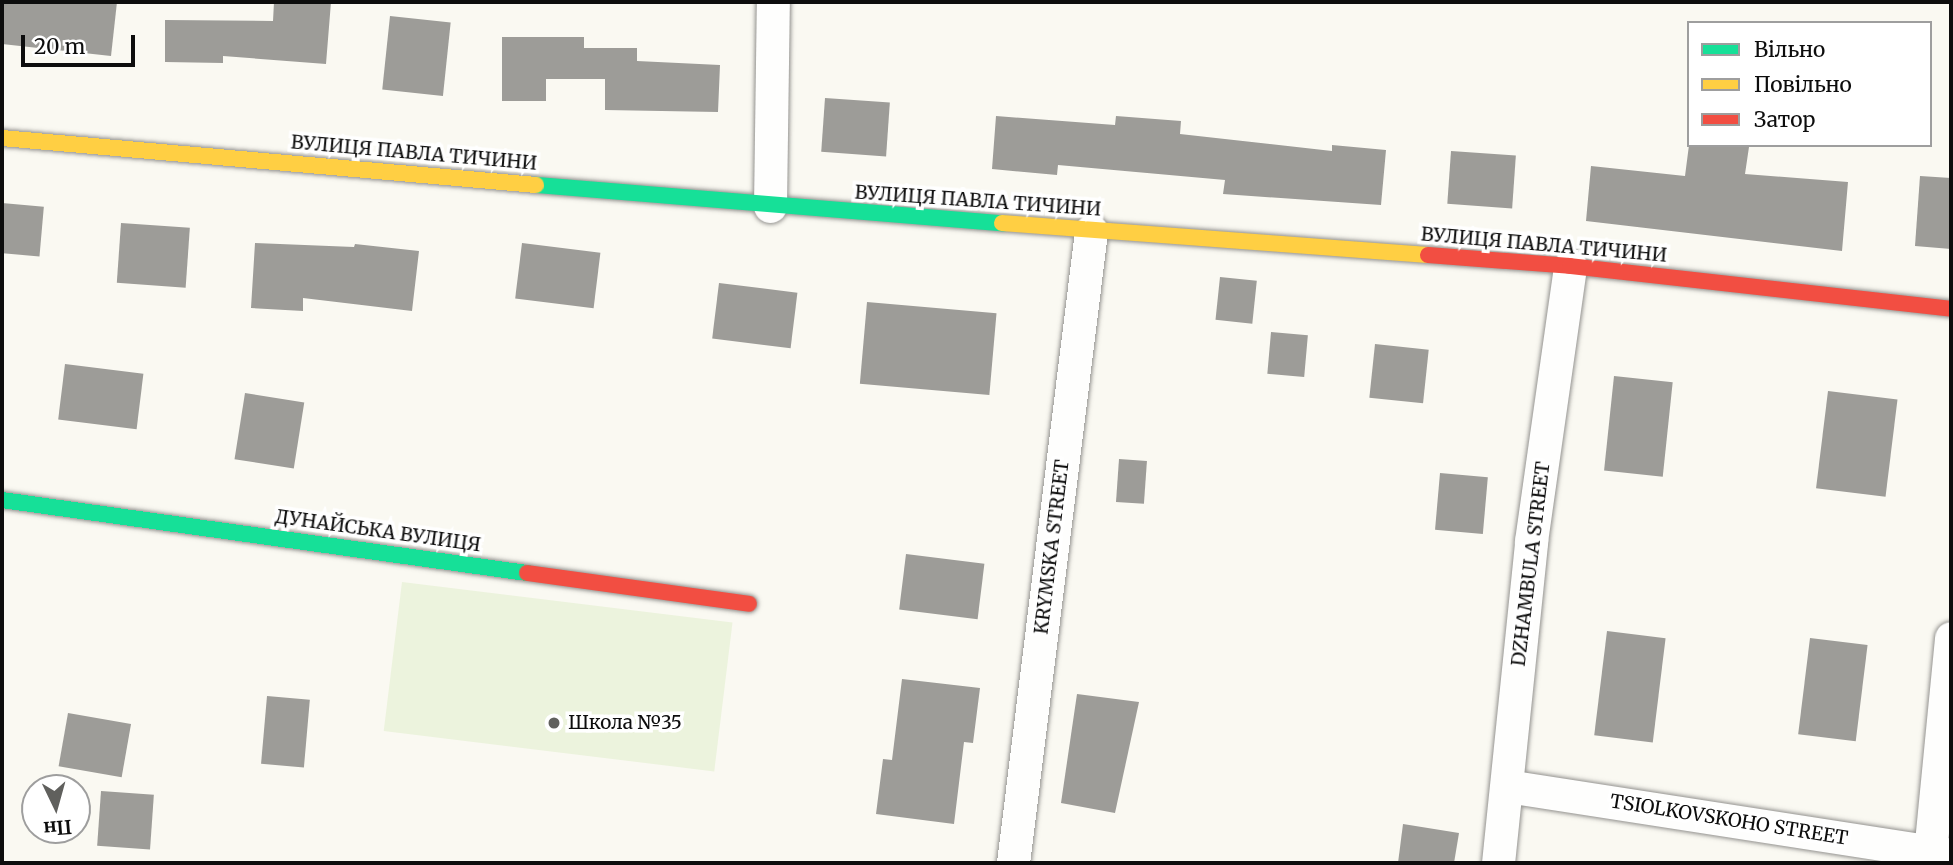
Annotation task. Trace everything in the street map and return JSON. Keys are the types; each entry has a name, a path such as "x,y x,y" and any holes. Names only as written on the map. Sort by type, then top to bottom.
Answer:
{"street":[{"path":"770,206 773,2"},
{"name":"ВУЛИЦЯ ПАВЛА ТИЧИНИ","path":"2,138 770,206 1570,266 1951,309"},
{"name":"KRYMSKA STREET","path":"1013,863 1091,231"},
{"name":"DZHAMBULA STREET","path":"1497,863 1531,541 1570,266"},
{"name":"ДУНАЙСЬКА ВУЛИЦЯ","path":"2,500 748,604"},
{"path":"1937,857 1951,638"},
{"name":"TSIOLKOVSKOHO STREET","path":"1507,786 1937,857"}],"green space":[{"path":"402,582 733,623 714,771 384,731"}],"building":[{"path":"2,2 117,2 111,56 2,44"},
{"path":"274,2 331,2 326,64 223,56 223,63 165,62 165,20 273,21"},
{"path":"390,16 451,22 443,96 382,90"},
{"path":"502,37 584,37 584,48 637,48 637,61 720,65 718,112 605,110 605,79 546,79 546,101 502,101"},
{"path":"825,98 890,103 886,156 821,152"},
{"path":"996,116 1115,125 1116,116 1181,121 1180,134 1332,151 1332,145 1386,150 1381,205 1223,194 1225,180 1058,165 1057,175 992,169"},
{"path":"1689,147 1749,147 1745,174 1848,182 1842,251 1586,221 1591,166 1685,176"},
{"path":"1451,151 1516,156 1512,208 1447,204"},
{"path":"1920,176 1951,178 1951,249 1915,246"},
{"path":"2,203 44,207 39,256 2,253"},
{"path":"121,223 190,228 186,288 117,283"},
{"path":"255,243 354,247 355,244 419,251 412,311 303,298 303,311 251,308"},
{"path":"522,243 600,253 594,308 515,299"},
{"path":"1220,277 1257,281 1252,324 1216,320"},
{"path":"719,283 797,293 791,348 712,339"},
{"path":"867,302 997,313 989,395 860,384"},
{"path":"1271,332 1308,335 1304,377 1267,374"},
{"path":"1375,344 1429,350 1423,403 1369,398"},
{"path":"65,364 143,374 137,429 58,420"},
{"path":"1614,376 1673,382 1663,477 1604,470"},
{"path":"1828,391 1897,400 1886,497 1816,488"},
{"path":"245,393 304,402 294,469 235,459"},
{"path":"1119,459 1147,461 1144,504 1116,502"},
{"path":"1440,473 1488,477 1483,534 1435,530"},
{"path":"906,554 984,564 978,619 899,610"},
{"path":"1607,631 1666,638 1653,742 1594,735"},
{"path":"1810,638 1868,645 1856,741 1798,734"},
{"path":"902,679 980,688 973,743 964,742 954,824 876,814 883,759 892,760"},
{"path":"1077,694 1139,702 1115,813 1061,803"},
{"path":"267,696 310,700 304,767 261,764"},
{"path":"68,713 131,724 122,777 59,766"},
{"path":"101,791 154,795 150,850 97,846"},
{"path":"1403,824 1459,833 1454,863 1398,863"}],"traffic: fast":[{"path":"536,185 1002,223"},
{"path":"2,500 527,573"}],"traffic: slow":[{"path":"2,138 536,185"},
{"path":"1002,223 1428,255"}],"traffic: jam":[{"path":"1428,255 1570,266 1951,309"},
{"path":"527,573 749,604"}],"place":[{"name":"Школа №35","path":"554,723"}]}
